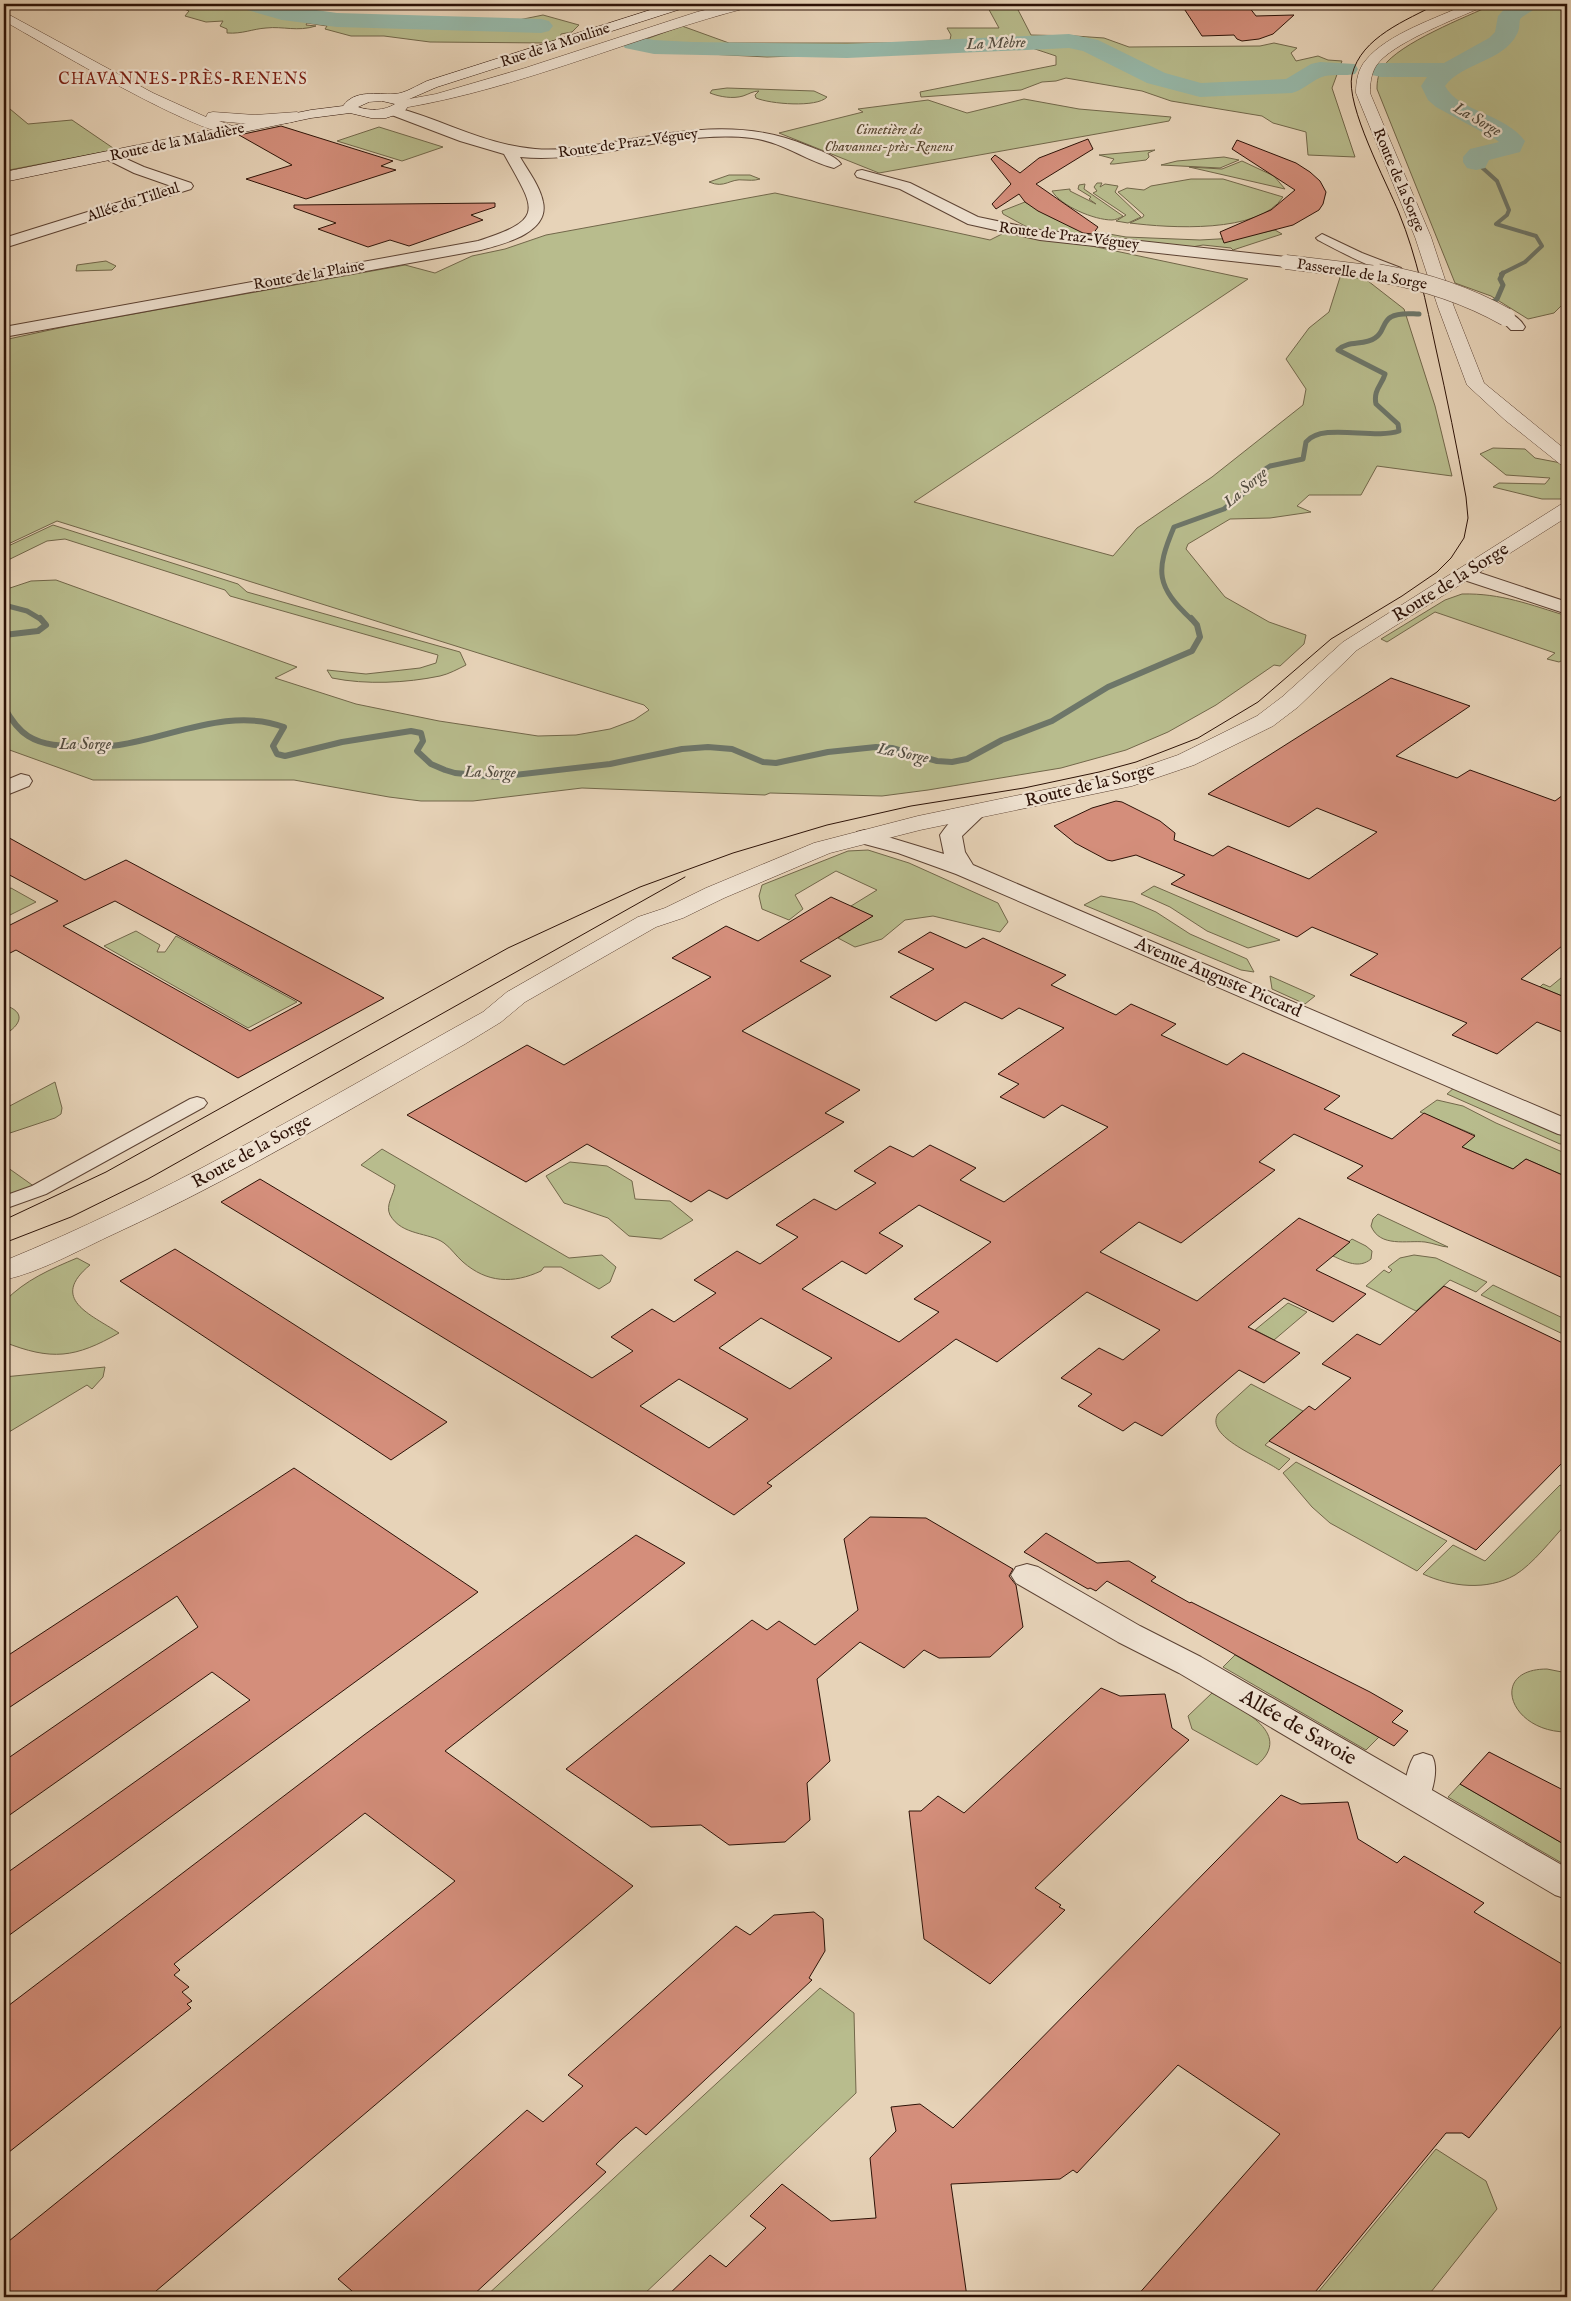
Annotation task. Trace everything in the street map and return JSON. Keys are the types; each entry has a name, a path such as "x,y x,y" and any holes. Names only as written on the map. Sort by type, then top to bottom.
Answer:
{"street":[{"path":"397,105 432,84 682,4"},
{"name":"Rue de la Mouline","path":"397,105 438,98 530,71 702,15 745,4"},
{"name":"Route de la Sorge","path":"1476,4 1385,50 1371,63 1367,71 1364,93 1423,237 1446,307 1476,385 1511,416 1567,460"},
{"path":"4,16 148,96 196,118 233,131"},
{"name":"Route de la Maladière","path":"4,177 311,114 351,109 351,104 363,99 376,97 397,105"},
{"name":"Route de Praz-Véguey","path":"397,105 484,144 510,151 538,154 574,152 682,135 708,132 735,133 772,138 834,164"},
{"path":"180,110 240,120 274,120 311,114"},
{"path":"181,141 200,135 205,130 205,126 196,118"},
{"name":"Route de la Plaine","path":"4,332 481,244 504,238 523,229 536,218 538,205 532,190 510,151"},
{"name":"Allée du Tilleul","path":"4,243 186,186 139,170 110,156"},
{"name":"Route de Praz-Véguey","path":"862,174 902,185 966,218 1001,228 1040,235 1286,262"},
{"path":"1322,238 1358,256 1397,271"},
{"name":"Passerelle de la Sorge","path":"1286,262 1362,270 1426,282 1468,296 1511,322"},
{"name":"Route de la Sorge","path":"4,1272 59,1249 236,1163 492,1016 531,1002 551,991 655,931 674,913 715,893 822,848 918,823 1132,779 1214,748 1265,721 1290,702 1348,648 1567,510"},
{"path":"1465,574 1567,608"},
{"path":"963,868 954,852 951,835 960,824 976,812"},
{"name":"Avenue Auguste Piccard","path":"865,837 903,846 963,868 1567,1128"},
{"path":"4,1202 39,1190 197,1103"},
{"name":"Allée de Savoie","path":"1027,1575 1136,1638 1190,1665 1567,1885"},
{"path":"1417,1797 1424,1763"}],"green space":[{"path":"172,4 286,4 278,13 329,23 344,20 358,21 367,17 379,18 381,21 495,20 504,23 543,15 579,25 572,32 561,34 559,41 549,43 430,42 384,36 351,36 325,29 327,26 307,23 306,25 316,26 303,29 266,28 227,33 227,29 220,26 223,21 206,22 185,16 189,11"},
{"path":"1015,4 1031,35 1104,38 1129,47 1260,46 1274,43 1297,48 1291,53 1296,61 1318,56 1328,60 1342,61 1332,88 1355,157 1308,155 1306,132 1273,123 1262,116 1171,101 1142,91 1066,78 1042,82 1021,90 921,97 920,92 1056,65 1056,56 1029,47 767,57 650,51 627,46 682,26 729,43 896,43 950,40 951,35 947,28 999,28 987,6"},
{"path":"1494,4 1567,4 1567,300 1554,313 1528,319 1491,296 1455,283 1377,89 1378,78 1383,67 1403,49 1434,31"},
{"path":"727,88 814,91 827,97 814,103 793,104 756,98 755,95 759,91 735,97 710,93 712,90"},
{"name":"Cimetière de Chavannes-près-Renens","path":"1024,99 1079,109 1171,117 1169,121 879,173 779,133 863,112 858,109 928,100 967,113"},
{"path":"4,104 28,124 72,120 113,148 108,151 4,171"},
{"path":"379,127 443,147 402,161 337,141"},
{"path":"1155,150 1148,153 1149,157 1146,160 1114,164 1110,164 1114,159 1099,155"},
{"path":"1224,157 1239,160 1220,168 1161,165 1177,161"},
{"path":"1242,161 1274,176 1285,189 1189,167 1222,169"},
{"path":"729,175 750,175 760,179 735,180 723,184 709,182"},
{"path":"1191,179 1223,179 1283,197 1271,209 1234,223 1189,227 1130,223 1144,215 1118,192 1127,188 1144,190 1151,186"},
{"path":"1097,183 1102,183 1100,187 1105,184 1118,186 1115,192 1141,217 1128,223 1116,221 1126,215 1093,193 1097,191 1094,187"},
{"path":"1085,184 1084,189 1123,216 1112,220 1087,215 1070,207 1056,197 1052,191 1070,189 1070,191 1096,204 1089,199 1091,197 1078,189 1079,185"},
{"path":"775,193 990,240 1004,233 1087,245 1248,279 914,502 1113,556 1137,528 1212,477 1303,405 1306,389 1286,359 1309,328 1329,312 1342,271 1359,274 1404,309 1435,406 1452,476 1377,466 1361,495 1309,495 1297,506 1311,512 1270,518 1230,519 1188,544 1186,549 1225,597 1269,622 1306,635 1304,644 1280,666 1274,665 1216,705 1168,732 1126,750 1061,768 882,796 770,793 765,795 582,788 473,801 421,801 294,780 93,780 4,748 4,590 31,581 56,580 297,667 275,678 356,704 439,721 538,736 576,735 610,729 634,720 649,710 644,705 57,521 4,546 4,340 73,325 405,265 435,273 472,256 505,249 546,235"},
{"path":"1025,202 1055,219 1092,231 1126,237 1200,240 1236,238 1275,230 1282,234 1233,250 1231,248 1203,245 1192,247 1042,231 1025,226 1003,214 1002,211"},
{"path":"106,261 116,266 112,270 76,271 77,265"},
{"path":"1493,448 1525,449 1535,458 1561,463 1567,468 1567,499 1542,499 1493,487 1499,483 1545,484 1550,478 1506,475 1480,454"},
{"path":"53,525 238,584 247,592 460,652 466,665 443,675 414,680 358,682 332,678 327,670 366,674 420,668 436,663 438,655 230,596 225,590 65,539 47,541 4,562 4,548"},
{"path":"1462,594 1490,595 1567,616 1567,658 1559,662 1547,659 1555,653 1435,612 1387,642 1381,639 1445,600"},
{"path":"868,850 909,863 998,903 1008,922 1000,932 933,916 905,920 882,939 855,947 838,938 872,916 851,906 877,890 836,871 795,895 803,909 789,920 762,909 759,896 762,885 848,851"},
{"path":"1154,886 1280,940 1248,948 1207,931 1170,907 1141,894"},
{"path":"11,888 36,902 4,918 4,890"},
{"path":"1101,896 1133,902 1156,912 1190,934 1247,959 1254,972 1241,970 1084,905"},
{"path":"136,931 160,945 157,952 165,952 176,936 297,1002 248,1028 104,946"},
{"path":"1567,973 1567,998 1540,987 1543,984 1550,987"},
{"path":"1270,976 1315,996 1305,1004 1272,989"},
{"path":"4,1005 16,1011 19,1019 18,1023 4,1035 6,1018"},
{"path":"55,1082 62,1108 61,1114 55,1118 4,1135 4,1109"},
{"path":"1455,1087 1567,1135 1567,1143 1560,1144 1447,1094"},
{"path":"1437,1100 1463,1106 1496,1123 1567,1154 1567,1177 1526,1159 1513,1169 1462,1147 1475,1135 1420,1112"},
{"path":"382,1149 569,1258 602,1255 616,1267 610,1282 599,1289 561,1267 544,1267 541,1271 531,1275 510,1279 491,1278 472,1269 460,1260 444,1243 401,1227 395,1222 390,1215 389,1204 395,1185 361,1165"},
{"path":"570,1162 607,1166 632,1181 635,1199 670,1201 693,1220 661,1239 629,1236 608,1218 564,1203 546,1176"},
{"path":"4,1165 35,1187 4,1198"},
{"path":"1378,1214 1448,1247 1425,1242 1395,1242 1381,1238 1371,1226 1373,1219"},
{"path":"1352,1239 1372,1251 1371,1259 1362,1264 1357,1264 1333,1256"},
{"path":"1414,1255 1436,1258 1487,1282 1476,1292 1450,1280 1416,1311 1366,1286 1384,1270 1389,1273 1392,1270 1388,1267 1400,1258"},
{"path":"77,1258 90,1265 78,1277 73,1287 78,1305 119,1333 89,1348 63,1354 36,1352 4,1342 9,1313 5,1301 30,1281"},
{"path":"1493,1285 1567,1320 1567,1336 1481,1295"},
{"path":"1288,1303 1307,1312 1274,1340 1255,1330"},
{"path":"105,1367 103,1377 92,1389 87,1385 4,1435 4,1377"},
{"path":"1251,1384 1303,1411 1265,1445 1290,1459 1279,1470 1227,1439 1219,1431 1216,1423 1218,1414"},
{"path":"1296,1462 1447,1541 1417,1571 1330,1523 1312,1507 1283,1473"},
{"path":"1560,1485 1567,1489 1567,1523 1535,1558 1515,1575 1493,1583 1469,1585 1445,1582 1423,1574 1453,1545 1485,1561"},
{"path":"1235,1655 1379,1737 1366,1750 1223,1667"},
{"path":"1547,1669 1567,1673 1567,1732 1547,1729 1531,1722 1520,1712 1513,1700 1512,1689 1517,1679 1529,1672"},
{"path":"1212,1693 1247,1713 1266,1731 1270,1742 1267,1753 1257,1765 1192,1729 1188,1716"},
{"path":"1460,1784 1567,1846 1567,1866 1448,1797"},
{"path":"820,1988 854,2013 856,2093 641,2297 485,2297"},
{"path":"1436,2149 1486,2181 1497,2209 1427,2297 1314,2297"}],"building":[{"path":"1181,4 1212,4 1215,8 1249,7 1256,16 1294,15 1273,34 1259,39 1242,41 1234,35 1202,36"},
{"path":"281,126 393,161 381,166 396,170 306,199 246,179 292,165 239,135"},
{"path":"1088,139 1093,149 1036,184 1098,227 1093,234 1083,233 1038,211 1025,202 1019,194 996,209 992,204 1011,184 991,159 995,155 1020,173 1039,158"},
{"path":"1237,140 1296,163 1310,172 1320,181 1326,192 1323,204 1319,210 1293,225 1224,243 1220,232 1271,210 1295,190 1232,149"},
{"path":"495,203 495,207 471,215 483,220 409,246 390,240 368,247 318,229 336,223 294,208 294,205"},
{"path":"1391,678 1470,706 1396,756 1457,778 1470,770 1555,801 1567,792 1567,942 1521,979 1567,998 1567,1034 1537,1022 1497,1054 1452,1035 1467,1023 1350,975 1378,954 1312,927 1297,937 1171,884 1185,875 1136,855 1112,861 1107,860 1075,843 1054,826 1092,808 1116,801 1122,802 1160,821 1175,833 1174,840 1213,856 1228,846 1309,879 1377,832 1317,808 1289,827 1208,794"},
{"path":"4,835 85,880 126,860 384,998 238,1078 16,950 4,956 4,928 58,901 4,872","holes":["115,901 302,1003 250,1031 63,926"]},
{"path":"831,897 873,916 800,961 831,976 742,1031 860,1090 825,1113 844,1122 727,1199 709,1190 691,1202 587,1144 526,1182 407,1115 527,1045 564,1065 711,977 672,958 726,926 758,941"},
{"path":"930,932 966,948 983,938 1066,975 1051,985 1116,1015 1131,1004 1176,1024 1161,1035 1227,1065 1243,1053 1340,1096 1324,1109 1392,1139 1424,1113 1475,1136 1462,1147 1513,1169 1526,1159 1567,1177 1567,1280 1347,1178 1363,1166 1294,1134 1259,1162 1275,1170 1181,1243 1139,1222 1100,1252 1197,1301 1299,1218 1350,1242 1316,1270 1366,1294 1333,1322 1284,1298 1248,1327 1300,1353 1264,1383 1239,1370 1162,1436 1135,1422 1123,1431 1078,1406 1092,1394 1061,1378 1099,1348 1123,1360 1160,1330 1087,1292 997,1362 956,1339 767,1483 772,1486 734,1515 221,1202 260,1179 592,1378 633,1351 611,1337 652,1309 674,1322 716,1293 694,1280 737,1251 760,1264 798,1237 776,1225 814,1199 836,1210 876,1183 854,1171 890,1146 913,1157 930,1145 976,1168 960,1180 1004,1202 1108,1127 1062,1105 1044,1118 1000,1097 1019,1084 998,1074 1064,1028 1019,1008 1002,1019 965,1002 936,1021 890,997 934,969 898,952","holes":["919,1205 991,1242 914,1299 939,1312 899,1342 802,1289 842,1261 866,1274 903,1246 879,1233","761,1318 832,1358 790,1389 719,1348","679,1379 748,1419 709,1448 640,1406"]},
{"path":"175,1249 447,1422 391,1460 120,1281"},
{"path":"1444,1286 1567,1345 1567,1458 1476,1550 1269,1441 1309,1406 1315,1410 1351,1378 1322,1364 1357,1334 1380,1345"},
{"path":"294,1468 478,1592 4,1939 4,1875 250,1700 212,1672 4,1819 4,1761 198,1627 177,1596 4,1711 4,1658"},
{"path":"870,1517 926,1518 1013,1569 1009,1576 1016,1585 1023,1627 990,1657 939,1658 924,1650 904,1668 860,1642 817,1679 830,1761 807,1783 810,1820 785,1842 729,1845 701,1825 651,1827 566,1769 752,1620 767,1630 779,1621 815,1645 858,1610 844,1539"},
{"path":"1046,1533 1097,1563 1129,1561 1156,1577 1151,1581 1190,1603 1370,1692 1403,1711 1392,1722 1408,1731 1394,1746 1107,1581 1096,1591 1088,1589 1024,1552"},
{"path":"636,1535 685,1563 445,1751 633,1886 149,2297 4,2297 4,2245 455,1881 365,1813 174,1964 180,1970 174,1975 189,1987 182,1992 192,2001 187,2004 191,2008 4,2156 4,2009 364,1735"},
{"path":"1101,1688 1120,1696 1165,1694 1172,1728 1189,1740 1035,1888 1061,1905 1059,1907 1065,1910 990,1984 924,1939 909,1811 921,1811 938,1796 964,1813"},
{"path":"1489,1752 1567,1792 1567,1846 1460,1784"},
{"path":"1281,1795 1301,1804 1348,1802 1358,1839 1397,1863 1404,1856 1484,1903 1474,1912 1567,1967 1567,2019 1469,2138 1462,2133 1446,2133 1311,2297 1136,2297 1280,2134 1178,2065 1077,2173 1073,2170 1060,2179 951,2184 967,2297 666,2297 710,2255 726,2267 766,2228 750,2216 782,2184 831,2221 876,2218 870,2158 896,2131 891,2107 920,2104 953,2128"},
{"path":"814,1912 823,1919 825,1951 809,1978 812,1980 646,2135 636,2127 621,2140 596,2164 606,2172 471,2297 359,2297 338,2279 527,2110 543,2122 583,2086 568,2075 736,1926 750,1935 774,1915"}],"waterway":[{"name":"La Mèbre","path":"252,4 282,13 337,20 541,26"},
{"path":"1449,70 1498,43 1506,33 1509,16 1518,8 1529,4"},
{"name":"La Mèbre","path":"633,43 654,47 692,49 847,51 1069,41 1090,45 1156,78 1200,90 1292,86 1320,69 1346,69"},
{"name":"La Mèbre","path":"1381,70 1449,70"},
{"name":"La Sorge","path":"1449,70 1433,86 1437,94 1445,102 1494,127 1512,141 1511,147 1479,155 1476,157 1476,162"},
{"name":"La Sorge","path":"1476,162 1497,181 1509,210 1507,215 1496,224 1536,236 1542,246 1525,262 1503,273"},
{"name":"La Sorge","path":"1488,306 1497,299 1503,285 1500,279 1503,273"},
{"name":"La Sorge","path":"1192,620 1171,597 1162,578 1164,556 1174,527 1224,509 1244,493 1262,471 1270,466 1303,459 1306,442 1314,436 1336,432 1376,434 1399,431 1398,424 1376,404 1377,391 1385,374 1338,350 1346,345 1366,342 1375,338 1388,319 1394,315 1419,314"},
{"name":"La Sorge","path":"4,605 27,611 41,620"},
{"name":"La Sorge","path":"4,707 14,723 28,736 47,744 60,745 119,745 201,726 243,720 264,722 284,727 273,746 277,754 285,756 342,742 411,731 421,733 423,741 417,751 431,764 455,773 498,777 610,764 682,749 708,747 732,749 763,762 776,763 828,752 876,747 892,748 937,761 952,762 967,759 1002,740 1052,721 1108,687 1192,651 1200,637 1197,625 1191,618"},
{"name":"La Sorge","path":"4,635 38,631 46,625 41,620"}],"tram line":[{"path":"4,1220 106,1172 508,948 640,887 733,853 827,825 911,806 1024,788 1099,772 1136,762 1198,738 1258,702 1331,639 1402,596 1437,572 1451,558 1464,538 1468,518 1466,497 1425,297 1416,263 1399,213 1368,144 1355,105 1352,88 1352,75 1357,62 1375,40 1399,23 1437,4"},
{"path":"4,1243 71,1217 148,1179 685,877"}],"district":[{"name":"CHAVANNES-PRÈS-RENENS","path":"183,80"}]}
